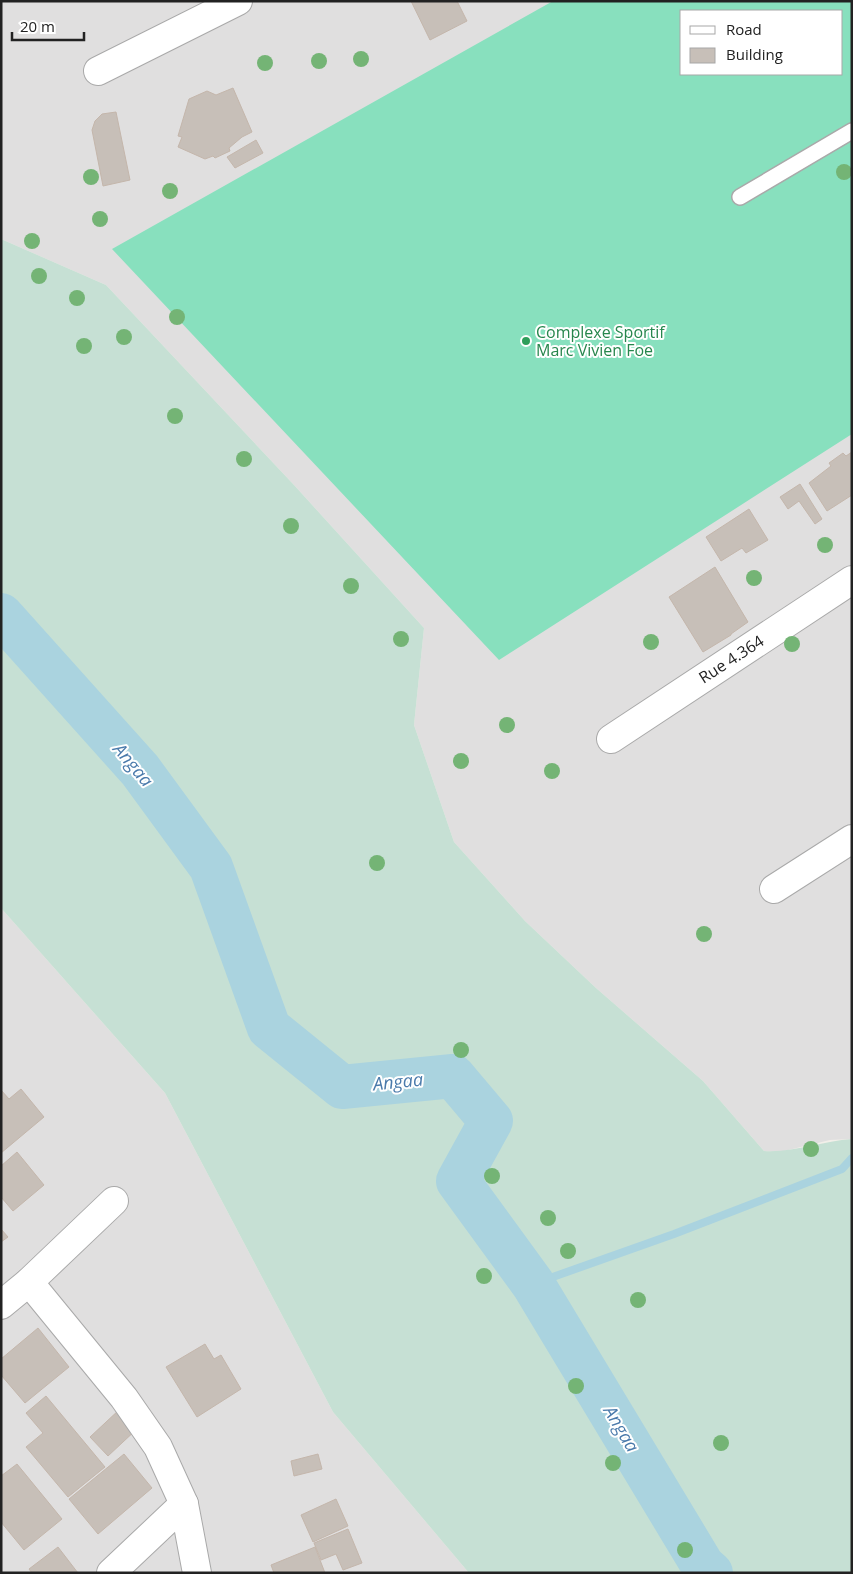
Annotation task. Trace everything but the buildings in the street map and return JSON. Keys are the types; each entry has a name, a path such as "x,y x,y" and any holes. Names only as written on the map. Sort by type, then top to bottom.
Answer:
{"street":[{"path":"98,71 238,1"},
{"name":"Rue 4.364","path":"611,739 852,580"},
{"path":"774,890 852,839"},
{"path":"1,1306 114,1201"},
{"path":"29,1282 124,1398 158,1447 184,1504 197,1573"},
{"path":"111,1573 184,1504"}],"lane":[{"path":"740,197 852,131"}],"shaded area":[{"path":"1,1 852,1 852,1139 830,1140 780,1152 764,1151 703,1081 596,988 525,921 454,842 414,725 424,628 294,485 106,285 1,239"},
{"path":"1,908 165,1093 333,1412 469,1573 1,1573"}],"green space":[{"name":"Complexe Sportif Marc Vivien Foe","path":"553,1 852,1 852,434 499,660 112,249"},
{"path":"1,239 106,285 294,485 424,628 414,725 454,842 525,921 596,988 703,1081 764,1151 797,1149 852,1139 852,1573 469,1573 333,1412 165,1093 1,908"}],"waterway":[{"name":"Angaa","path":"1,615 140,770 211,867 269,1028 342,1087 453,1076 491,1121 458,1181 533,1284 703,1566 711,1573"},
{"path":"533,1284 674,1234 842,1169 852,1158"}],"place":[{"name":"Complexe Sportif Marc Vivien Foe","path":"526,341"}]}
